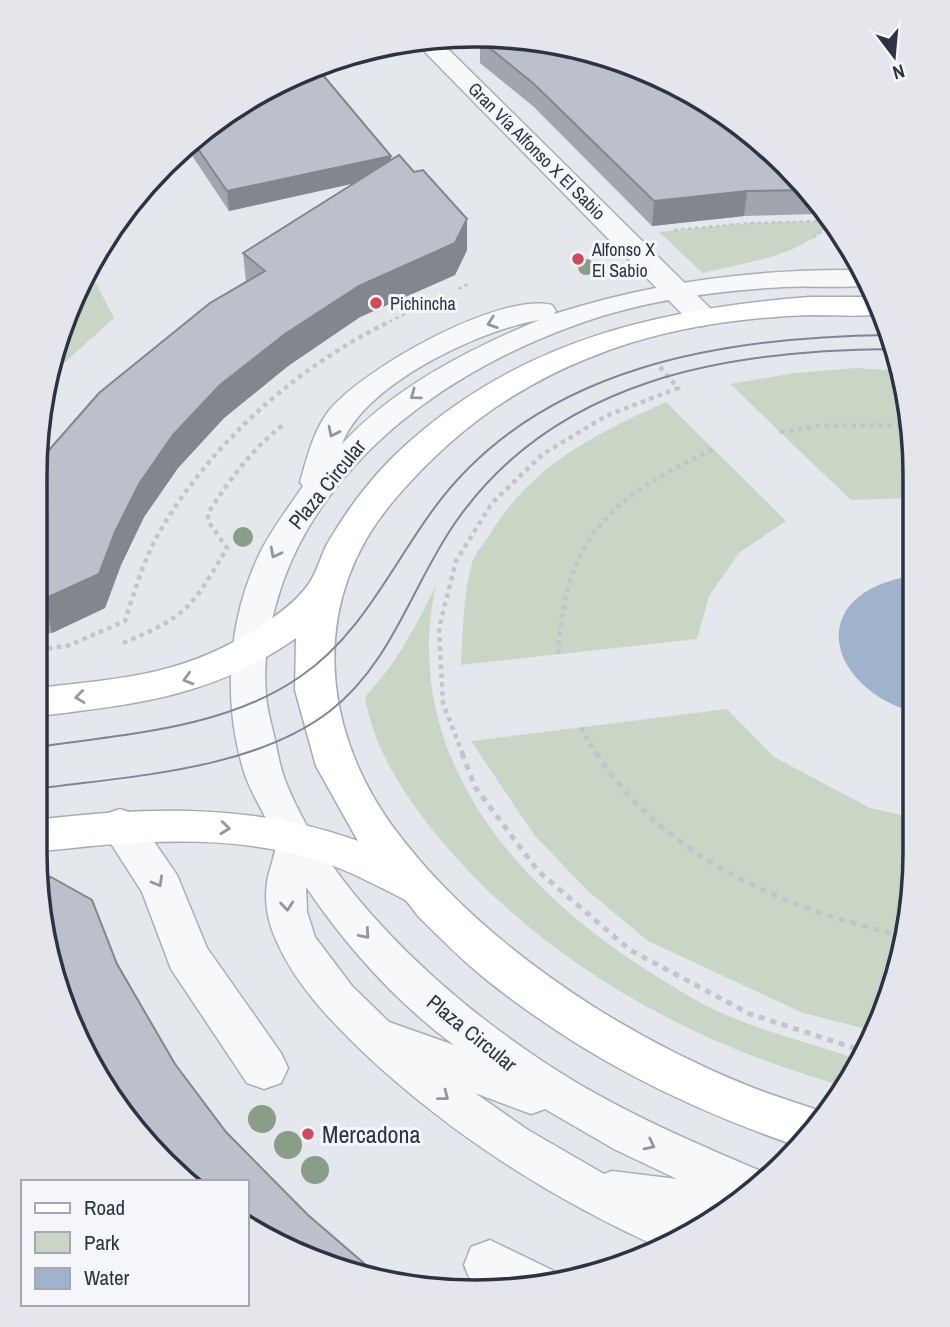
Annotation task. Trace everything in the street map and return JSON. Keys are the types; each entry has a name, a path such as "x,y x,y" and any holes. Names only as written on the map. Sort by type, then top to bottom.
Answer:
{"main road":[{"path":"803,1126 699,1087 638,1058 568,1016 508,973 426,895 373,830 343,781 323,731 314,687 314,649 319,608 332,567 353,529 406,461 471,405 510,382 689,304 754,310 804,306 868,306"},
{"path":"47,701 177,683 219,668 248,652 305,611 326,586"},
{"path":"47,834 120,825 217,827 296,839 379,867 426,895"}],"street":[{"name":"Gran Vía Alfonso X El Sabio","path":"449,54 689,304"},
{"path":"120,825 162,887 187,956 264,1068"}],"lane":[{"path":"689,304 739,282 791,272 841,254"},
{"path":"739,282 855,278"},
{"name":"Plaza Circular","path":"689,304 544,311 493,322 446,343 400,370 359,399 341,416 330,435 313,496 296,516 272,558 255,604 248,652 247,693 256,747 274,801 296,839 346,912 393,966 452,1021 517,1070 612,1126 679,1160 742,1185"},
{"path":"296,839 286,884 287,915 297,940 316,973 340,1002 402,1063 473,1119 559,1173 674,1231"},
{"path":"371,1033 612,1126"},
{"path":"588,1189 716,1205"}],"path":[{"path":"671,230 750,223 819,221"},
{"path":"457,289 470,283"},
{"path":"47,648 70,645 125,621 139,577 162,528 195,478 242,428 304,374 377,326 421,306"},
{"path":"678,388 606,416 543,454 492,503 456,561 439,628 443,703 475,787 538,871 630,950 750,1014 855,1048"},
{"path":"780,432 832,425 900,425"},
{"path":"558,654 558,620 565,587 577,557 596,529 619,504 647,483 679,464 714,449"},
{"path":"581,728 607,770 635,800 690,847 745,881 806,909 895,934"}],"green space":[{"path":"819,221 825,229 800,246 784,252 703,273 659,232 750,223"},
{"path":"94,280 114,318 62,365 80,311"},
{"path":"857,368 890,370 902,447 903,498 851,500 730,384 795,373"},
{"path":"666,402 786,521 739,553 709,596 697,639 461,665 465,601 472,563 505,511 544,471 566,455 614,427"},
{"path":"436,585 429,646 434,703 451,757 477,808 511,854 551,897 597,935 690,997 753,1026 850,1057 835,1083 782,1067 726,1045 618,990 567,956 520,919 475,878 411,802 382,752 369,716 365,697 396,657"},
{"path":"727,709 774,757 870,808 903,816 902,880 895,935 880,989 864,1029 803,1013 648,941 588,891 535,836 471,741"}],"water":[{"path":"903,579 903,708 884,700 861,683 846,662 839,641 841,620 854,601 877,586"}],"building":[{"path":"489,48 558,55 612,70 664,91 713,119 757,153 794,190 747,191 654,201 534,84"},
{"path":"323,75 391,156 227,191 198,149 237,119 286,91"},
{"path":"399,155 414,172 423,170 467,219 455,243 359,286 285,334 220,385 173,435 139,484 115,532 99,574 47,598 48,451 99,393 210,303 265,271 243,253"},
{"path":"48,878 92,900 117,964 175,1064 226,1132 308,1215 367,1266 311,1247 248,1214 248,1180 201,1180 153,1134 119,1090 80,1016 55,935"}],"tram line":[{"path":"47,746 139,733 208,718 272,694 301,676 342,640 375,597 435,507 478,459 527,420 582,391 640,368 701,353 764,343 879,335"},
{"path":"47,788 189,768 227,759 264,747 299,731 330,711 370,670 455,523 496,474 543,435 594,404 650,382 709,366 769,356 883,349"}],"place":[{"name":"Alfonso X El Sabio","path":"578,259"},
{"name":"Pichincha","path":"376,303"},
{"name":"Mercadona","path":"308,1134"}]}
